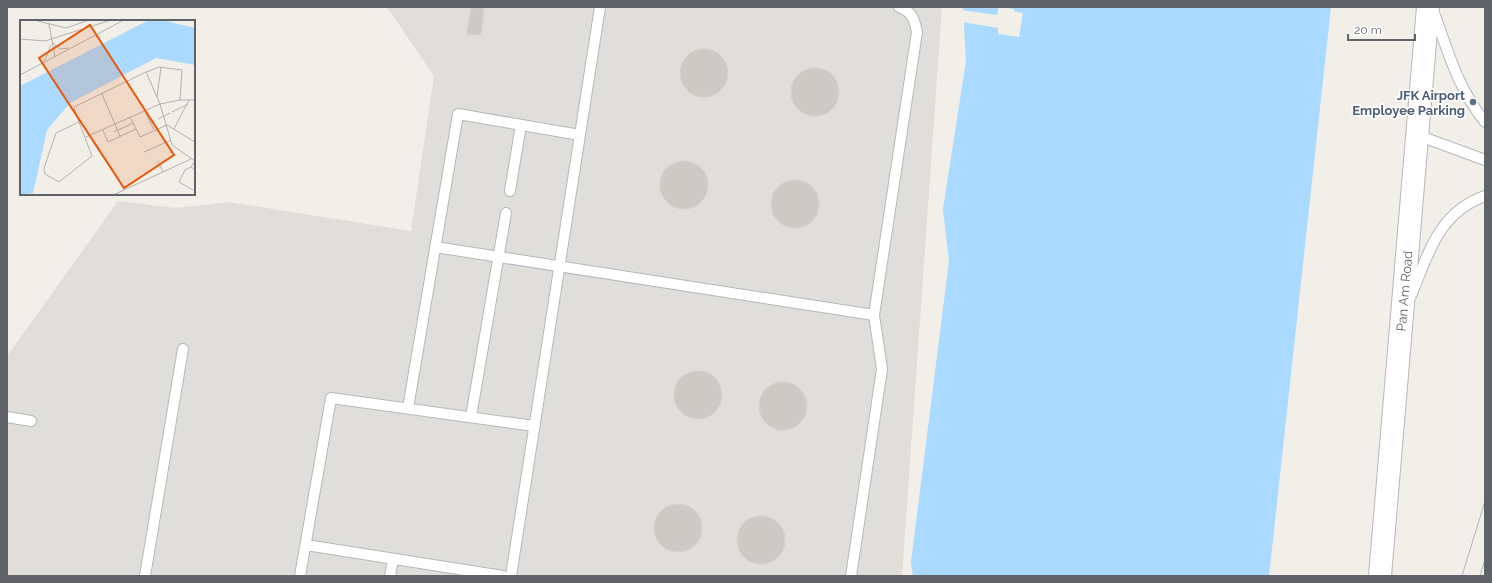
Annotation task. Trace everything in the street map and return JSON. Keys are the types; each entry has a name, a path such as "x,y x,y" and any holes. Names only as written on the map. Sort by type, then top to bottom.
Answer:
{"street":[{"name":"Pan Am Road","path":"1380,576 1428,7"}],"lane":[{"path":"511,576 600,7"},
{"path":"851,576 882,369 874,315 918,32 915,20 909,11 899,7"},
{"path":"1432,7 1458,80 1466,96 1485,122"},
{"path":"408,408 458,114 580,135"},
{"path":"510,191 521,125"},
{"path":"1417,135 1485,160"},
{"path":"1403,317 1434,243 1446,223 1454,213 1466,205 1485,196"},
{"path":"471,417 506,213"},
{"path":"435,247 874,315"},
{"path":"145,576 183,349"},
{"path":"300,576 331,398 534,426"},
{"path":"7,417 31,420"},
{"path":"306,545 503,576"},
{"path":"390,576 393,559"}],"shaded area":[{"path":"387,7 942,7 902,576 7,576 7,356 118,201 175,208 229,202 411,231 434,76"}],"water":[{"path":"963,7 1331,7 1269,576 913,576 911,562 949,261 943,209 966,61"}],"pier":[{"path":"999,7 1014,9 1014,11 1023,13 1019,37 998,34 998,28 962,22 961,10 997,15"}],"building":[{"path":"471,7 484,9 481,35 467,34"},
{"path":"704,49 713,51 721,56 726,64 728,73 726,82 721,90 713,95 704,97 695,95 687,90 682,82 680,73 682,64 687,56 695,51"},
{"path":"815,68 824,70 832,75 837,83 839,92 837,101 832,109 824,114 815,116 806,114 798,109 793,101 791,92 793,83 798,75 806,70"},
{"path":"684,161 693,163 701,168 706,176 708,185 706,194 701,202 693,207 684,209 675,207 667,202 662,194 660,185 662,176 667,168 675,163"},
{"path":"795,180 804,182 812,187 817,195 819,204 817,213 812,221 804,226 795,228 786,226 778,221 773,213 771,204 773,195 778,187 786,182"},
{"path":"698,371 707,373 715,378 720,386 722,395 720,404 715,412 707,417 698,419 689,417 681,412 676,404 674,395 676,386 681,378 689,373"},
{"path":"783,382 792,384 800,389 805,397 807,406 805,415 800,423 792,428 783,430 774,428 766,423 761,415 759,406 761,397 766,389 774,384"},
{"path":"678,504 687,506 695,511 700,519 702,528 700,537 695,545 687,550 678,552 669,550 661,545 656,537 654,528 656,519 661,511 669,506"},
{"path":"761,516 770,518 778,523 783,531 785,540 783,549 778,557 770,562 761,564 752,562 744,557 739,549 737,540 739,531 744,523 752,518"}],"tram line":[{"path":"1462,576 1485,501"},
{"path":"1480,576 1485,559"}],"place":[{"name":"JFK Airport Employee Parking","path":"1473,102"}]}
